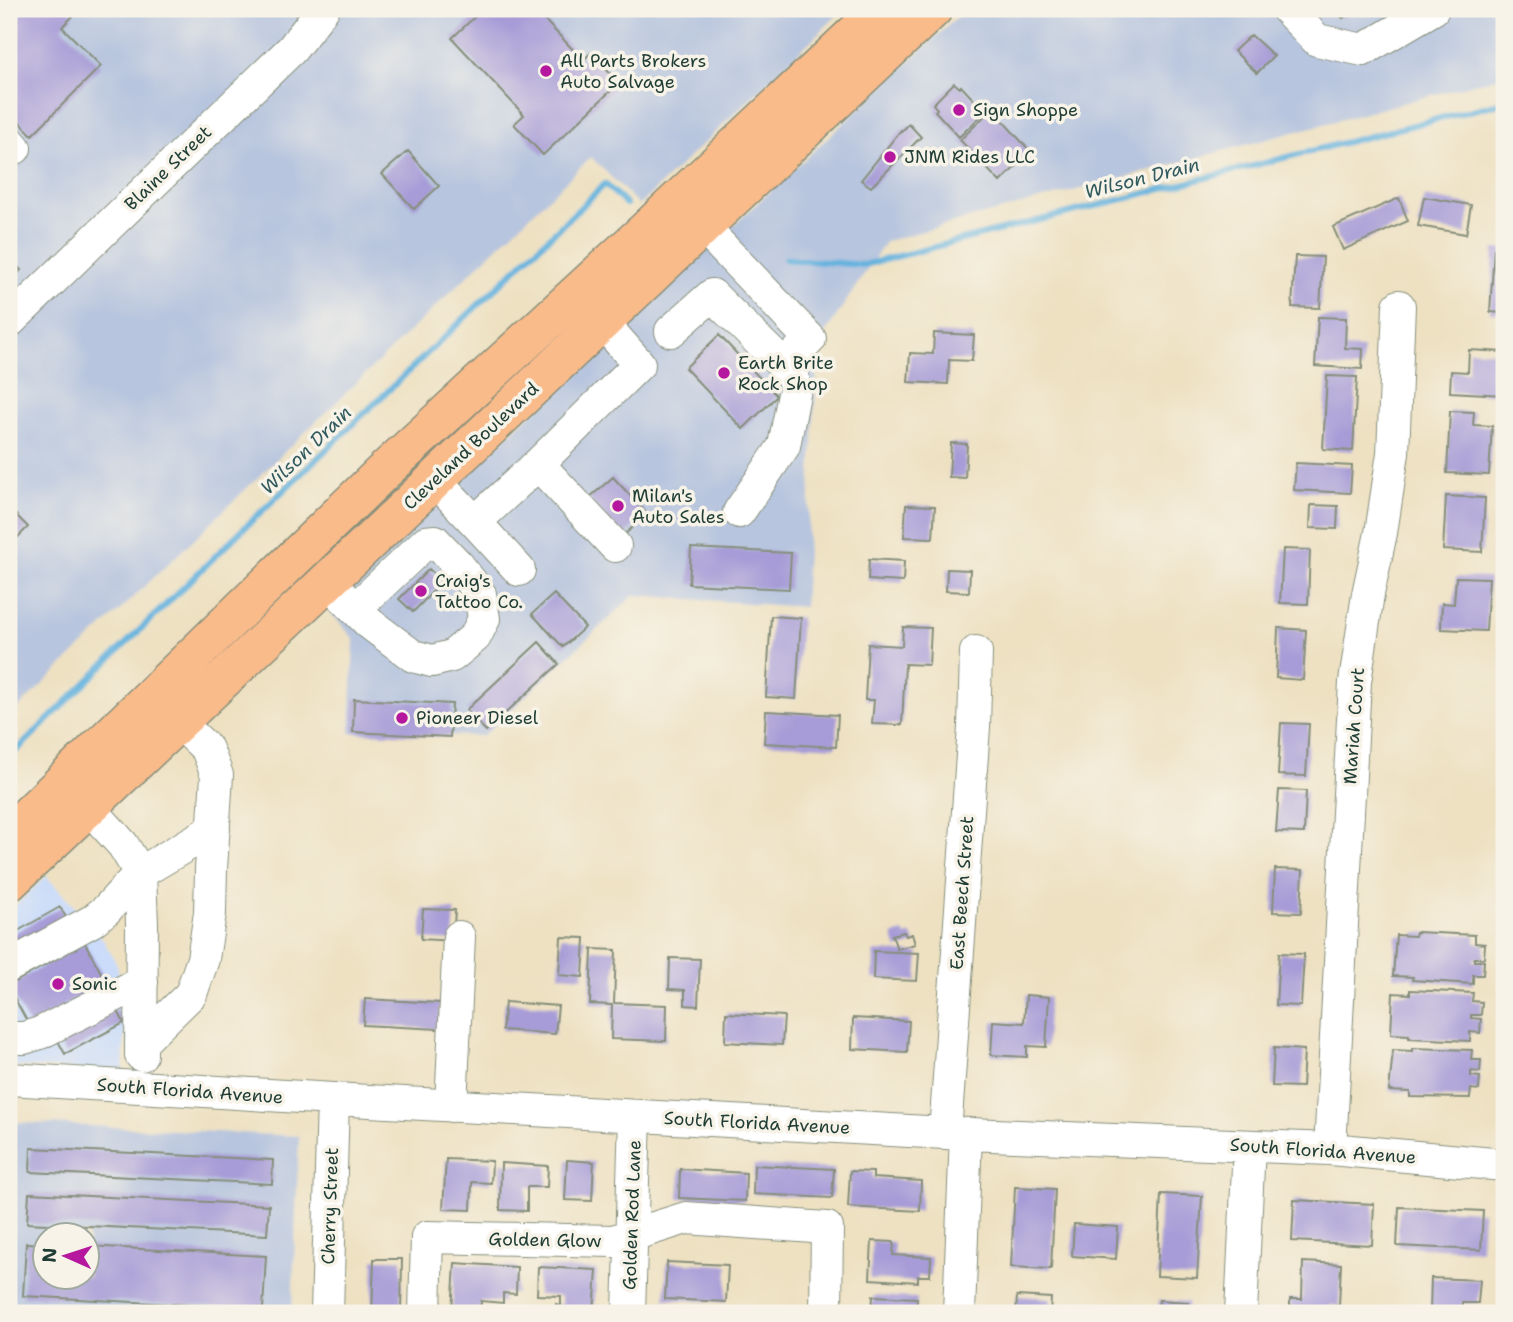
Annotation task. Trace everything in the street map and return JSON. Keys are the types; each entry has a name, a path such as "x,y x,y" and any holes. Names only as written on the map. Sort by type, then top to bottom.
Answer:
{"main road":[{"name":"Cleveland Boulevard","path":"9,882 151,696 383,472 881,9"},
{"name":"Cleveland Boulevard","path":"9,834 76,793 178,722 933,9"}],"street":[{"name":"Blaine Street","path":"9,321 292,49 323,9"},
{"path":"1287,9 1317,40 1363,50 1433,9"},
{"path":"703,227 810,339 784,366"},
{"path":"671,331 741,267"},
{"path":"712,295 784,366 793,377 796,389 784,446 739,512"},
{"name":"Mariah Court","path":"1331,1149 1355,682 1393,453 1399,306"},
{"path":"475,522 639,364 602,322"},
{"path":"538,464 615,547"},
{"path":"435,480 519,570"},
{"path":"327,581 355,609"},
{"name":"East Beech Street","path":"959,1313 956,1133 976,652"},
{"path":"141,1043 191,994 203,959 210,913 217,775 207,749 151,696"},
{"path":"76,793 123,845 140,873 141,1088"},
{"path":"9,967 92,921 106,910 140,873 214,829"},
{"path":"451,1106 459,937"},
{"path":"9,1038 24,1038 40,1033 142,982"},
{"name":"South Florida Avenue","path":"9,1079 956,1133 1331,1149 1504,1165"},
{"name":"Cherry Street","path":"327,1313 333,1099"},
{"name":"Golden Rod Lane","path":"629,1313 635,1116"},
{"path":"1241,1313 1249,1146"},
{"name":"Golden Glow","path":"425,1313 427,1237 613,1241 686,1218 827,1228 826,1313"}],"shaded area":[{"path":"9,9 844,9 639,205 591,157 9,717"},
{"path":"966,9 1504,9 1504,76 886,241 818,344 804,607 634,595 483,736 350,733 354,639 325,606"},
{"path":"46,876 100,935 117,964 126,1008 123,1072 9,1066 9,912"},
{"path":"9,1122 299,1136 292,1313 9,1313"}],"building":[{"path":"9,9 68,9 74,15 62,27 101,66 32,135 9,111"},
{"name":"All Parts Brokers Auto Salvage","path":"483,9 534,9 583,60 591,53 619,83 543,155 514,124 524,115 452,38"},
{"path":"1334,9 1353,9 1343,18"},
{"path":"1251,35 1274,56 1257,73 1234,51"},
{"name":"Sign Shoppe","path":"954,83 960,88 961,86 985,112 959,137 935,111 937,109 933,104"},
{"path":"992,109 1031,152 1000,182 960,140"},
{"name":"JNM Rides LLC","path":"909,124 921,137 871,187 861,180 901,130"},
{"path":"408,151 439,186 414,209 382,174"},
{"path":"1424,197 1471,205 1466,234 1418,226"},
{"path":"1399,198 1408,221 1343,250 1333,227"},
{"path":"1494,249 1504,249 1504,313 1490,312"},
{"path":"1295,256 1323,257 1320,308 1292,307"},
{"path":"9,258 21,270 9,282"},
{"path":"1318,317 1346,318 1345,348 1363,349 1362,369 1315,366"},
{"path":"934,333 974,335 972,361 949,360 948,384 908,382 910,353 933,354"},
{"path":"719,335 777,396 743,429 685,368"},
{"path":"1469,350 1504,352 1504,395 1450,392 1451,371 1468,372"},
{"path":"1327,376 1357,377 1353,451 1323,449"},
{"path":"1450,411 1474,412 1473,425 1492,426 1489,475 1447,473"},
{"path":"951,443 967,444 965,478 949,477"},
{"path":"1296,463 1352,466 1350,493 1294,490"},
{"name":"Milan's Auto Sales","path":"613,477 647,514 623,536 589,498"},
{"path":"1446,496 1485,498 1482,552 1443,550"},
{"path":"906,505 935,506 933,538 904,537"},
{"path":"1311,505 1338,506 1337,529 1310,528"},
{"path":"9,508 28,527 9,546"},
{"path":"691,548 791,553 789,589 689,584"},
{"path":"1283,549 1310,550 1308,604 1280,603"},
{"path":"869,559 904,561 903,582 868,580"},
{"name":"Craig's Tattoo Co.","path":"429,569 442,582 413,612 399,599"},
{"path":"947,569 970,570 969,592 946,591"},
{"path":"1456,577 1489,578 1486,631 1441,629 1442,603 1454,604"},
{"path":"554,594 585,627 563,647 532,614"},
{"path":"771,616 801,618 796,699 766,697"},
{"path":"903,627 931,628 929,665 905,664 902,725 872,724 874,700 865,700 868,644 902,646"},
{"path":"1278,628 1306,630 1303,680 1276,678"},
{"path":"539,642 559,664 486,731 466,710"},
{"name":"Pioneer Diesel","path":"354,699 452,704 450,737 353,732"},
{"path":"766,711 838,715 836,747 764,743"},
{"path":"1281,723 1309,724 1306,776 1278,775"},
{"path":"1279,790 1306,791 1304,833 1276,832"},
{"path":"1275,869 1303,870 1301,913 1273,912"},
{"path":"60,907 67,919 9,950 9,936"},
{"path":"423,909 455,910 453,941 421,939"},
{"path":"904,932 906,936 912,934 915,944 897,949 892,935"},
{"path":"1416,932 1475,935 1475,943 1485,944 1484,958 1474,958 1474,961 1484,961 1483,975 1473,975 1473,984 1393,976 1396,935 1415,936"},
{"path":"561,937 585,938 583,977 559,975"},
{"name":"Sonic","path":"85,943 106,982 29,1025 9,985"},
{"path":"592,949 616,950 614,1003 667,1005 666,1041 611,1039 612,1005 590,1004"},
{"path":"874,951 919,953 917,981 873,979"},
{"path":"1279,953 1304,954 1301,1006 1276,1005"},
{"path":"670,958 700,959 698,1006 685,1005 685,990 669,989"},
{"path":"1410,990 1473,993 1472,1001 1482,1002 1481,1015 1471,1015 1471,1018 1481,1019 1480,1033 1470,1032 1470,1041 1409,1038 1409,1035 1391,1034 1393,993 1410,994"},
{"path":"1026,995 1049,997 1046,1047 1027,1046 1027,1057 991,1055 993,1021 1024,1023"},
{"path":"365,999 440,1003 439,1029 363,1025"},
{"path":"505,1002 558,1006 555,1034 502,1030"},
{"path":"117,1009 124,1023 65,1054 58,1041"},
{"path":"726,1013 784,1016 782,1045 725,1042"},
{"path":"853,1018 909,1021 907,1052 852,1049"},
{"path":"1274,1048 1304,1050 1302,1087 1272,1086"},
{"path":"1412,1048 1472,1050 1471,1060 1481,1060 1480,1072 1471,1071 1471,1076 1480,1077 1479,1090 1471,1089 1470,1098 1410,1097 1410,1092 1389,1091 1393,1050 1412,1051"},
{"path":"31,1148 273,1160 272,1184 30,1172"},
{"path":"446,1159 492,1161 491,1183 472,1182 471,1210 443,1209"},
{"path":"567,1160 594,1162 592,1201 565,1200"},
{"path":"501,1163 548,1166 547,1187 527,1187 527,1211 500,1210"},
{"path":"754,1165 834,1169 832,1198 753,1194"},
{"path":"680,1169 746,1173 745,1201 679,1198"},
{"path":"850,1171 873,1172 873,1178 921,1181 920,1211 848,1207"},
{"path":"1015,1187 1055,1189 1051,1269 1011,1267"},
{"path":"29,1193 269,1205 267,1235 102,1227 102,1220 32,1220 32,1223 27,1223"},
{"path":"1161,1194 1202,1196 1197,1278 1157,1276"},
{"path":"1294,1200 1374,1204 1372,1245 1292,1241"},
{"path":"1399,1207 1483,1211 1481,1250 1397,1246"},
{"path":"1074,1224 1118,1227 1116,1259 1072,1256"},
{"path":"872,1241 894,1242 893,1255 931,1257 930,1276 918,1276 918,1282 870,1279"},
{"path":"26,1243 32,1243 32,1290 102,1290 102,1247 266,1256 263,1309 23,1296"},
{"path":"374,1259 402,1259 401,1313 372,1313"},
{"path":"667,1262 728,1265 726,1302 665,1299"},
{"path":"1303,1262 1341,1264 1339,1306 1330,1305 1330,1313 1290,1313 1290,1299 1302,1299"},
{"path":"455,1263 517,1267 516,1294 503,1293 503,1303 481,1301 480,1313 452,1312"},
{"path":"538,1267 597,1270 594,1313 556,1313 556,1304 561,1305 561,1296 537,1295"},
{"path":"1431,1278 1480,1280 1478,1303 1462,1303 1461,1313 1430,1313"},
{"path":"873,1296 917,1298 916,1313 872,1313"},
{"path":"1017,1296 1051,1298 1050,1313 1016,1313"},
{"path":"1159,1300 1188,1302 1187,1313 1158,1313"}],"waterway":[{"name":"Wilson Drain","path":"786,259 864,265 1504,102"},
{"name":"Wilson Drain","path":"9,758 241,531 605,184 626,204"}],"place":[{"name":"All Parts Brokers Auto Salvage","path":"546,71"},
{"name":"Sign Shoppe","path":"959,110"},
{"name":"JNM Rides LLC","path":"890,157"},
{"name":"Earth Brite Rock Shop","path":"724,373"},
{"name":"Milan's Auto Sales","path":"618,506"},
{"name":"Craig's Tattoo Co.","path":"421,591"},
{"name":"Pioneer Diesel","path":"402,718"},
{"name":"Sonic","path":"58,984"}]}
